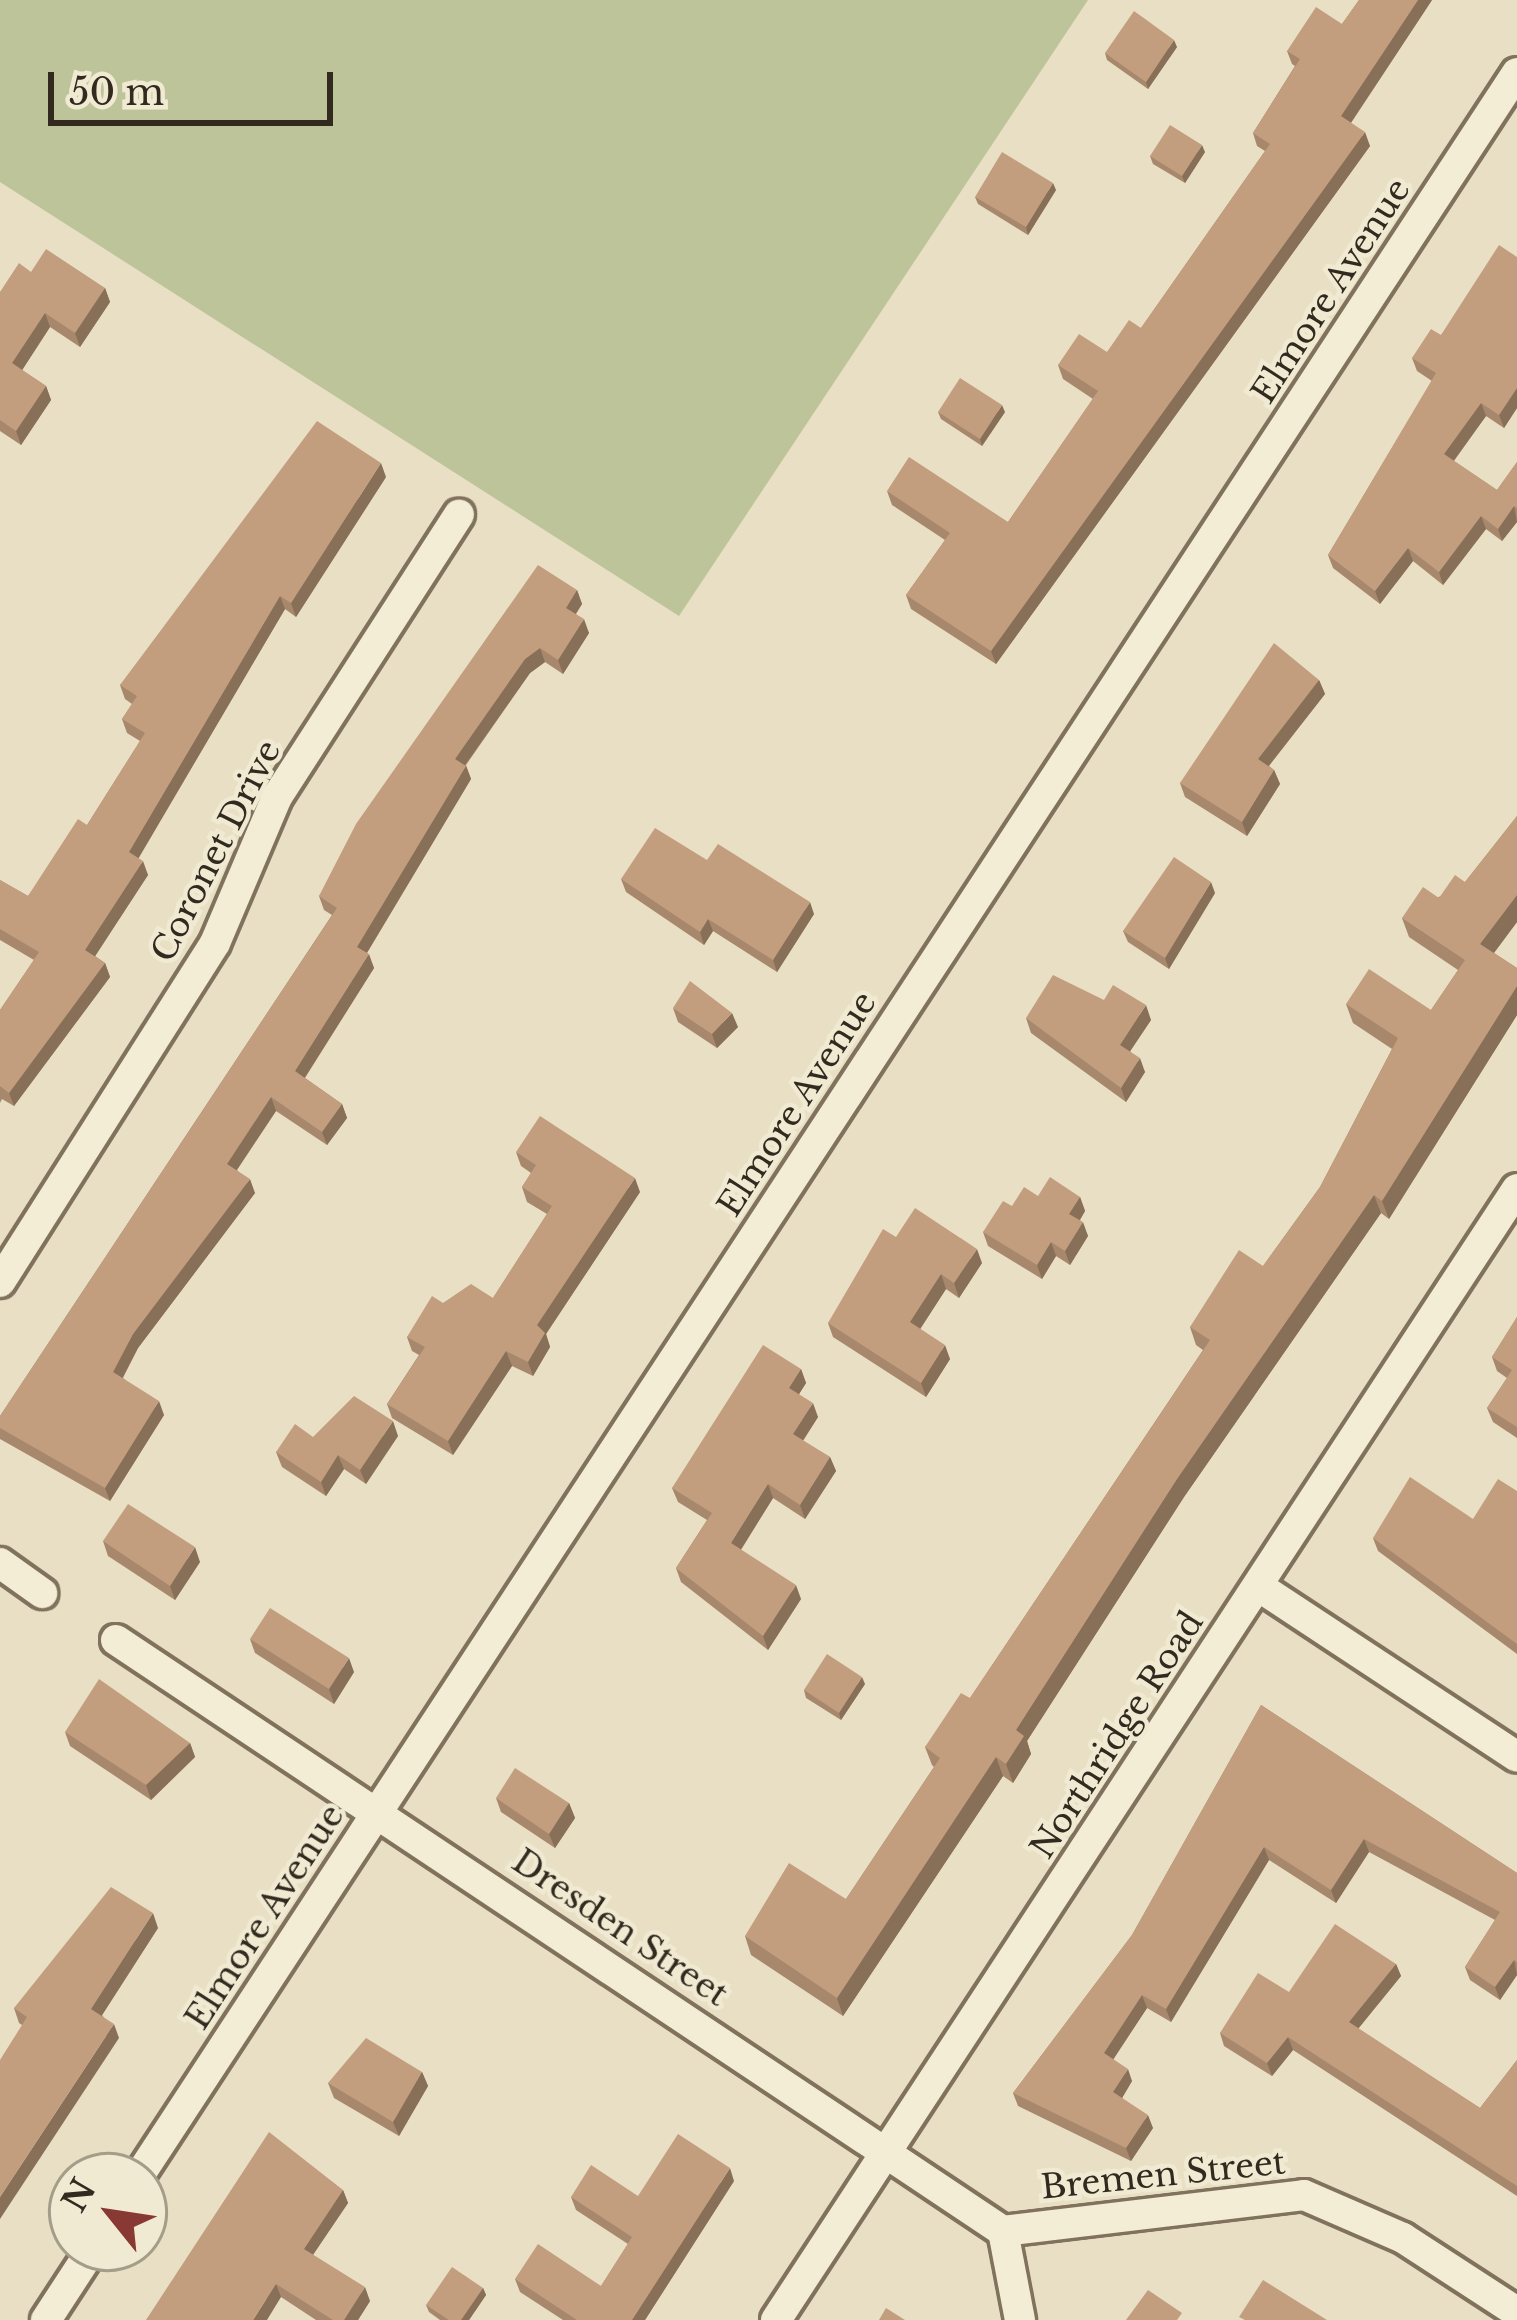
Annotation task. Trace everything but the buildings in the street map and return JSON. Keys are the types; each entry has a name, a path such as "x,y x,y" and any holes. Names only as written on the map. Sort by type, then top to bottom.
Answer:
{"street":[{"name":"Elmore Avenue","path":"156,2152 1517,73"},
{"name":"Coronet Drive","path":"0,1282 215,943 277,797 459,515"},
{"name":"Northridge Road","path":"776,2320 1515,1195"},
{"path":"0,1563 43,1593"},
{"path":"1258,1586 1517,1757"},
{"name":"Dresden Street","path":"116,1640 379,1808 1003,2230"},
{"name":"Bremen Street","path":"1003,2230 1304,2195 1403,2238 1517,2312"},
{"path":"1003,2230 1020,2320"},
{"path":"46,2320 77,2272"}],"green space":[{"path":"0,0 1088,0 679,616 0,182"}]}
